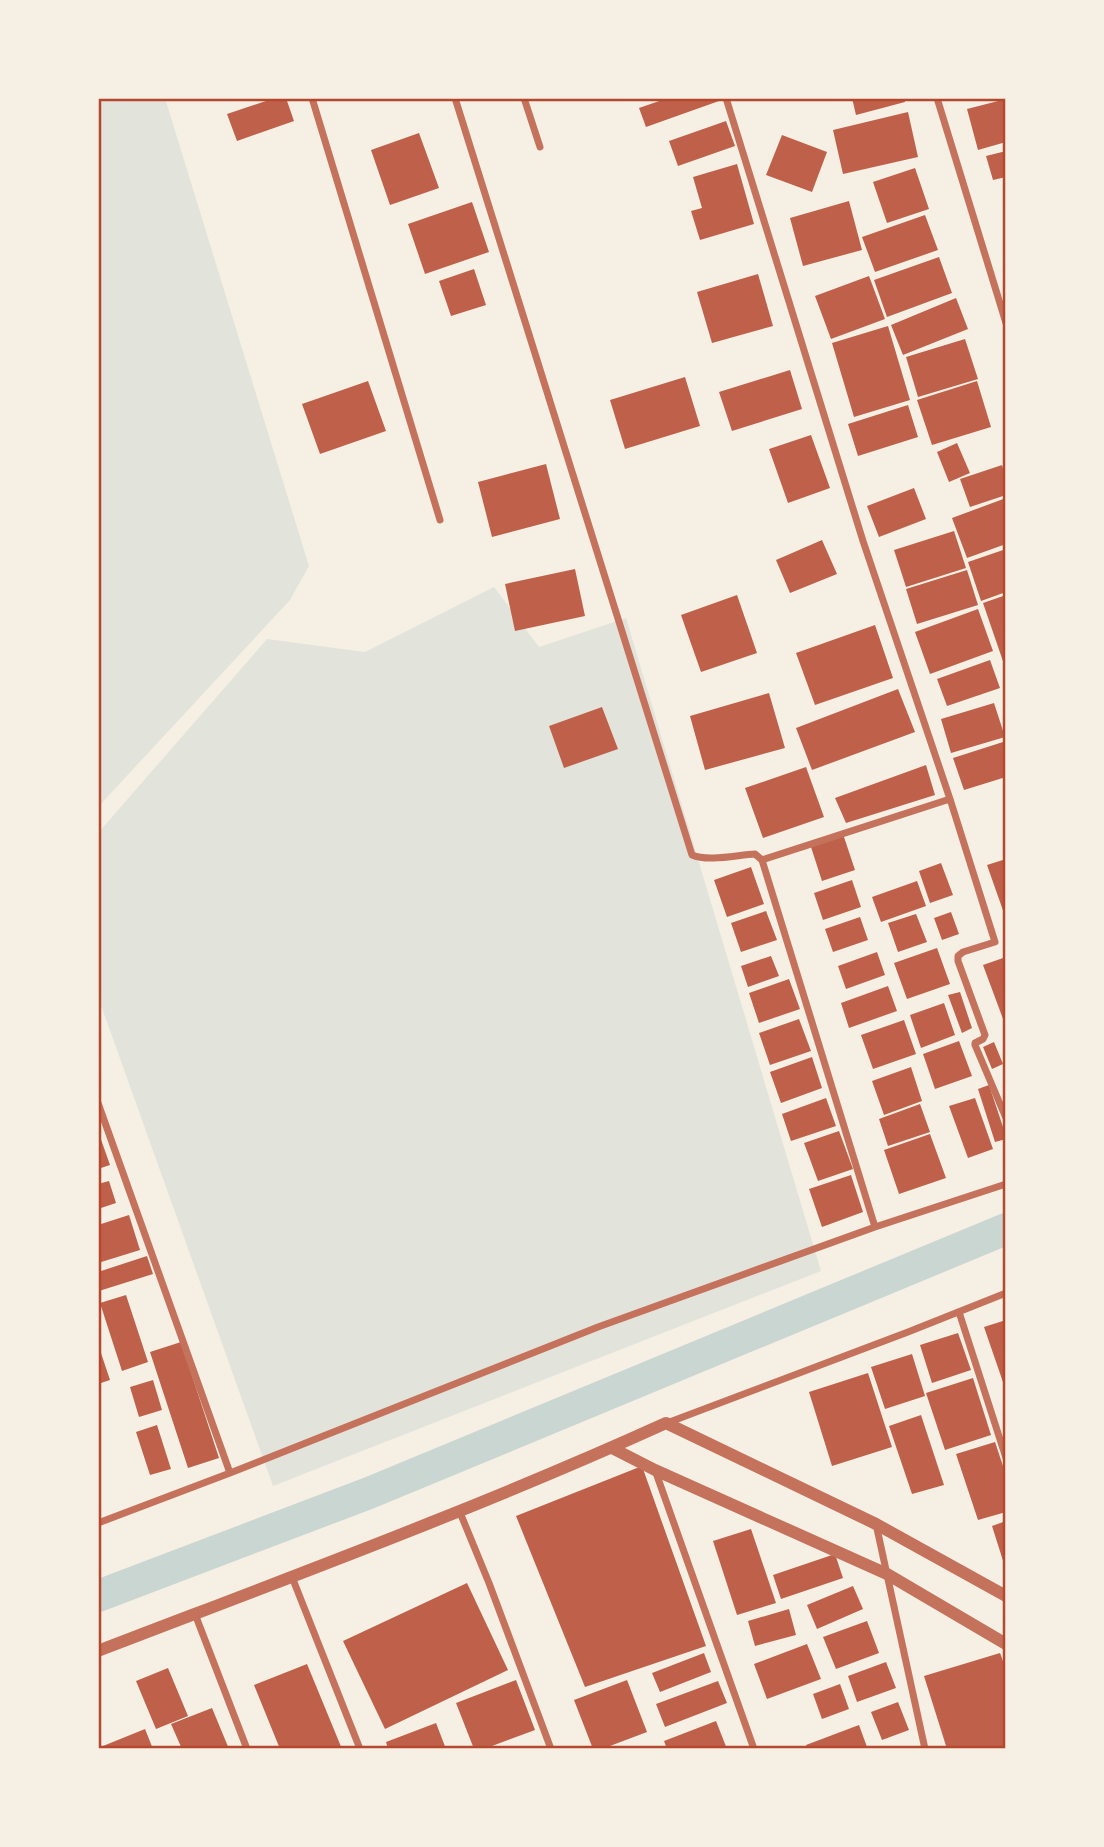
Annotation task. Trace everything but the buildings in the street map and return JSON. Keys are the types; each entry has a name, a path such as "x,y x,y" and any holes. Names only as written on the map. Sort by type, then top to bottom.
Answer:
{"street":[{"path":"312,98 440,520"},
{"path":"455,98 692,855 709,858 755,853 762,860 875,1227"},
{"path":"524,98 540,147"},
{"path":"726,98 863,541 995,942 963,952 958,956 958,961 985,1035 984,1039 976,1041 975,1045 1006,1118"},
{"path":"937,98 1006,323"},
{"path":"762,860 950,799"},
{"path":"98,1103 230,1474"},
{"path":"98,1523 230,1474 598,1327 875,1227 1006,1184"},
{"path":"98,1651 459,1510 612,1448 666,1423 1006,1293"},
{"path":"959,1312 1006,1458"},
{"path":"666,1423 876,1524 1006,1596"},
{"path":"612,1448 887,1574 1006,1644"},
{"path":"655,1470 754,1749"},
{"path":"459,1510 551,1749"},
{"path":"876,1524 925,1749"},
{"path":"292,1577 360,1749"},
{"path":"195,1614 247,1749"}],"shaded area":[{"path":"98,98 165,98 309,566 290,600 98,807"},
{"path":"494,587 539,647 626,618 821,1271 273,1486 98,997 98,833 267,639 365,652"}],"waterway":[{"path":"98,1596 369,1493 1006,1229"}]}
